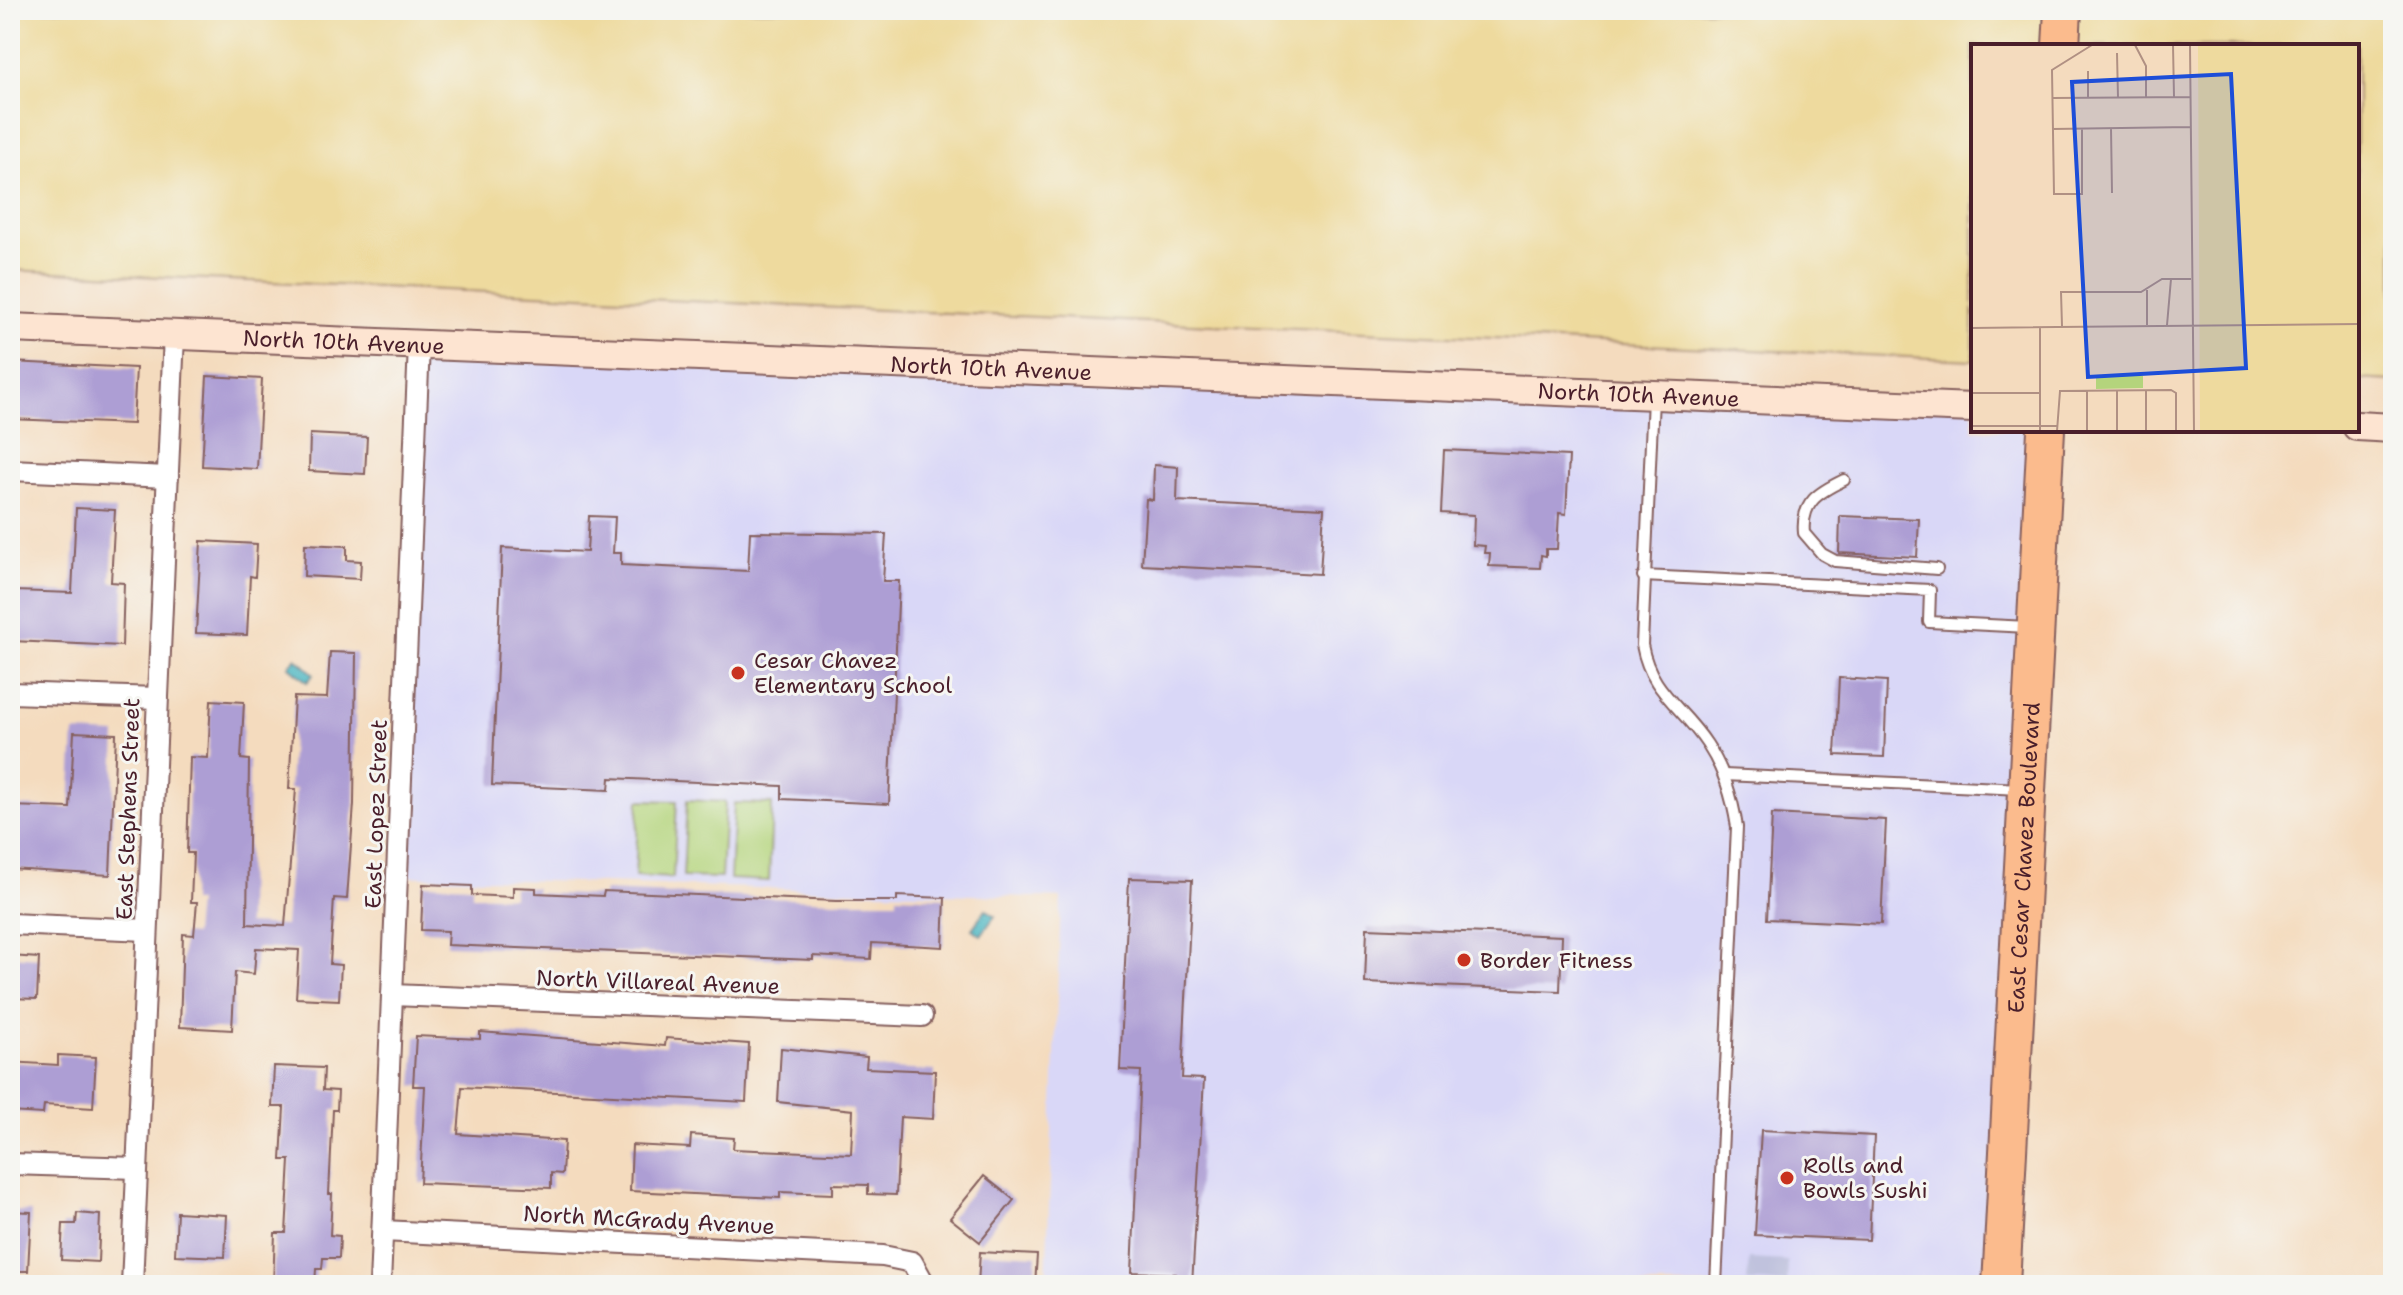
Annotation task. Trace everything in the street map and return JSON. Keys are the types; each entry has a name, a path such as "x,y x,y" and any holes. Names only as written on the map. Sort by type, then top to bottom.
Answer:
{"highway":[{"path":"2061,44 2063,10"},
{"name":"East Cesar Chavez Boulevard","path":"2001,1285 2046,432"}],"main road":[{"name":"North 10th Avenue","path":"10,328 1971,408"},
{"path":"2359,426 2393,428"}],"street":[{"name":"East Stephens Street","path":"132,1285 174,335"},
{"name":"East Lopez Street","path":"380,1285 419,345"},
{"path":"10,470 168,477"},
{"path":"10,693 157,698"},
{"path":"10,924 147,930"},
{"name":"North Villareal Avenue","path":"392,995 922,1016"},
{"path":"10,1164 137,1168"},
{"name":"North McGrady Avenue","path":"383,1231 883,1256 912,1262 925,1285"}],"lane":[{"path":"1653,396 1643,576 1642,645 1647,672 1706,742 1724,775 1737,827 1716,1285"},
{"path":"1844,480 1822,491 1805,510 1804,533 1822,554 1835,561 1937,569"},
{"path":"1643,576 1930,590 1929,622 2035,627"},
{"path":"1724,775 2027,789"}],"shaded area":[{"path":"419,345 1971,408 1971,432 2046,432 2001,1285 1046,1285 1061,898 397,876"},
{"path":"1749,1259 1788,1261 1787,1283 1747,1282"}],"green space":[{"path":"639,800 677,801 673,878 635,876"},
{"path":"687,800 725,802 721,878 683,877"},
{"path":"734,803 772,804 769,881 730,879"}],"sand":[{"path":"10,10 2393,10 2393,381 2359,379 2359,44 1971,44 1971,360 10,270"}],"water":[{"path":"296,658 314,674 307,682 289,666"},
{"path":"986,909 995,916 981,935 972,929"}],"building":[{"path":"10,362 136,368 133,424 10,419"},
{"path":"207,376 262,379 257,469 202,466"},
{"path":"310,434 367,437 365,474 309,471"},
{"path":"1444,450 1569,456 1566,514 1559,513 1557,549 1546,549 1546,556 1541,555 1540,568 1489,566 1490,553 1484,553 1485,546 1473,545 1474,515 1441,513"},
{"path":"1154,465 1178,467 1177,501 1324,508 1320,574 1142,565 1146,499 1153,500"},
{"path":"76,508 115,510 111,582 124,583 122,646 12,641 15,591 72,593"},
{"path":"589,516 615,517 613,553 621,553 621,565 748,571 750,532 886,534 883,581 899,581 889,804 782,799 782,786 610,778 609,790 492,785 502,548 587,552"},
{"path":"1840,516 1919,519 1917,557 1839,553"},
{"path":"201,541 257,544 255,577 250,576 247,635 196,633"},
{"path":"305,544 347,546 347,560 361,561 360,579 304,576"},
{"path":"330,652 356,653 354,804 347,899 334,898 330,964 341,965 339,1000 296,998 299,950 256,948 254,974 235,972 232,1030 180,1027 183,934 194,935 197,902 191,902 193,853 187,853 190,757 208,758 211,700 244,702 241,759 249,760 247,924 285,926 296,789 289,789 294,697 327,698"},
{"path":"1839,678 1887,681 1884,757 1835,755"},
{"path":"74,732 116,734 110,875 10,869 11,806 70,808"},
{"path":"1772,814 1886,820 1881,924 1767,919"},
{"path":"1129,878 1192,880 1182,1078 1204,1079 1192,1285 1176,1285 1176,1274 1132,1272 1141,1071 1120,1070"},
{"path":"423,884 472,886 472,895 513,897 513,887 536,888 536,893 603,896 604,891 836,901 897,901 897,896 945,898 943,947 872,943 871,959 813,956 813,960 447,945 448,931 421,930"},
{"name":"Border Fitness","path":"1367,928 1562,936 1560,991 1365,983"},
{"path":"10,956 39,958 37,999 10,998"},
{"path":"480,1032 665,1046 666,1038 749,1044 746,1102 462,1087 458,1134 564,1141 562,1174 551,1173 551,1188 420,1183 425,1086 413,1086 416,1036 480,1039"},
{"path":"781,1048 867,1057 866,1068 935,1071 933,1119 900,1117 896,1195 868,1194 868,1185 833,1184 833,1194 780,1192 780,1198 630,1191 632,1145 690,1148 691,1135 734,1138 733,1149 851,1154 853,1110 778,1102"},
{"path":"58,1055 96,1057 93,1108 44,1105 43,1114 10,1112 10,1062 58,1065"},
{"path":"274,1066 324,1068 323,1090 338,1091 337,1110 333,1110 329,1194 332,1194 330,1235 340,1236 339,1258 323,1258 322,1269 316,1269 315,1285 273,1285 275,1233 286,1233 290,1160 281,1160 284,1107 272,1107"},
{"path":"1761,1130 1874,1136 1869,1240 1755,1235"},
{"path":"984,1176 1014,1200 980,1242 950,1218"},
{"path":"10,1211 31,1212 28,1271 10,1271"},
{"path":"177,1212 227,1215 225,1257 175,1255"},
{"path":"77,1213 100,1215 98,1262 61,1260 63,1224 76,1224"},
{"path":"980,1252 1037,1255 1035,1285 978,1285"}],"place":[{"name":"Cesar Chavez Elementary School","path":"738,673"},
{"name":"Border Fitness","path":"1464,960"},
{"name":"Rolls and Bowls Sushi","path":"1787,1178"}]}
